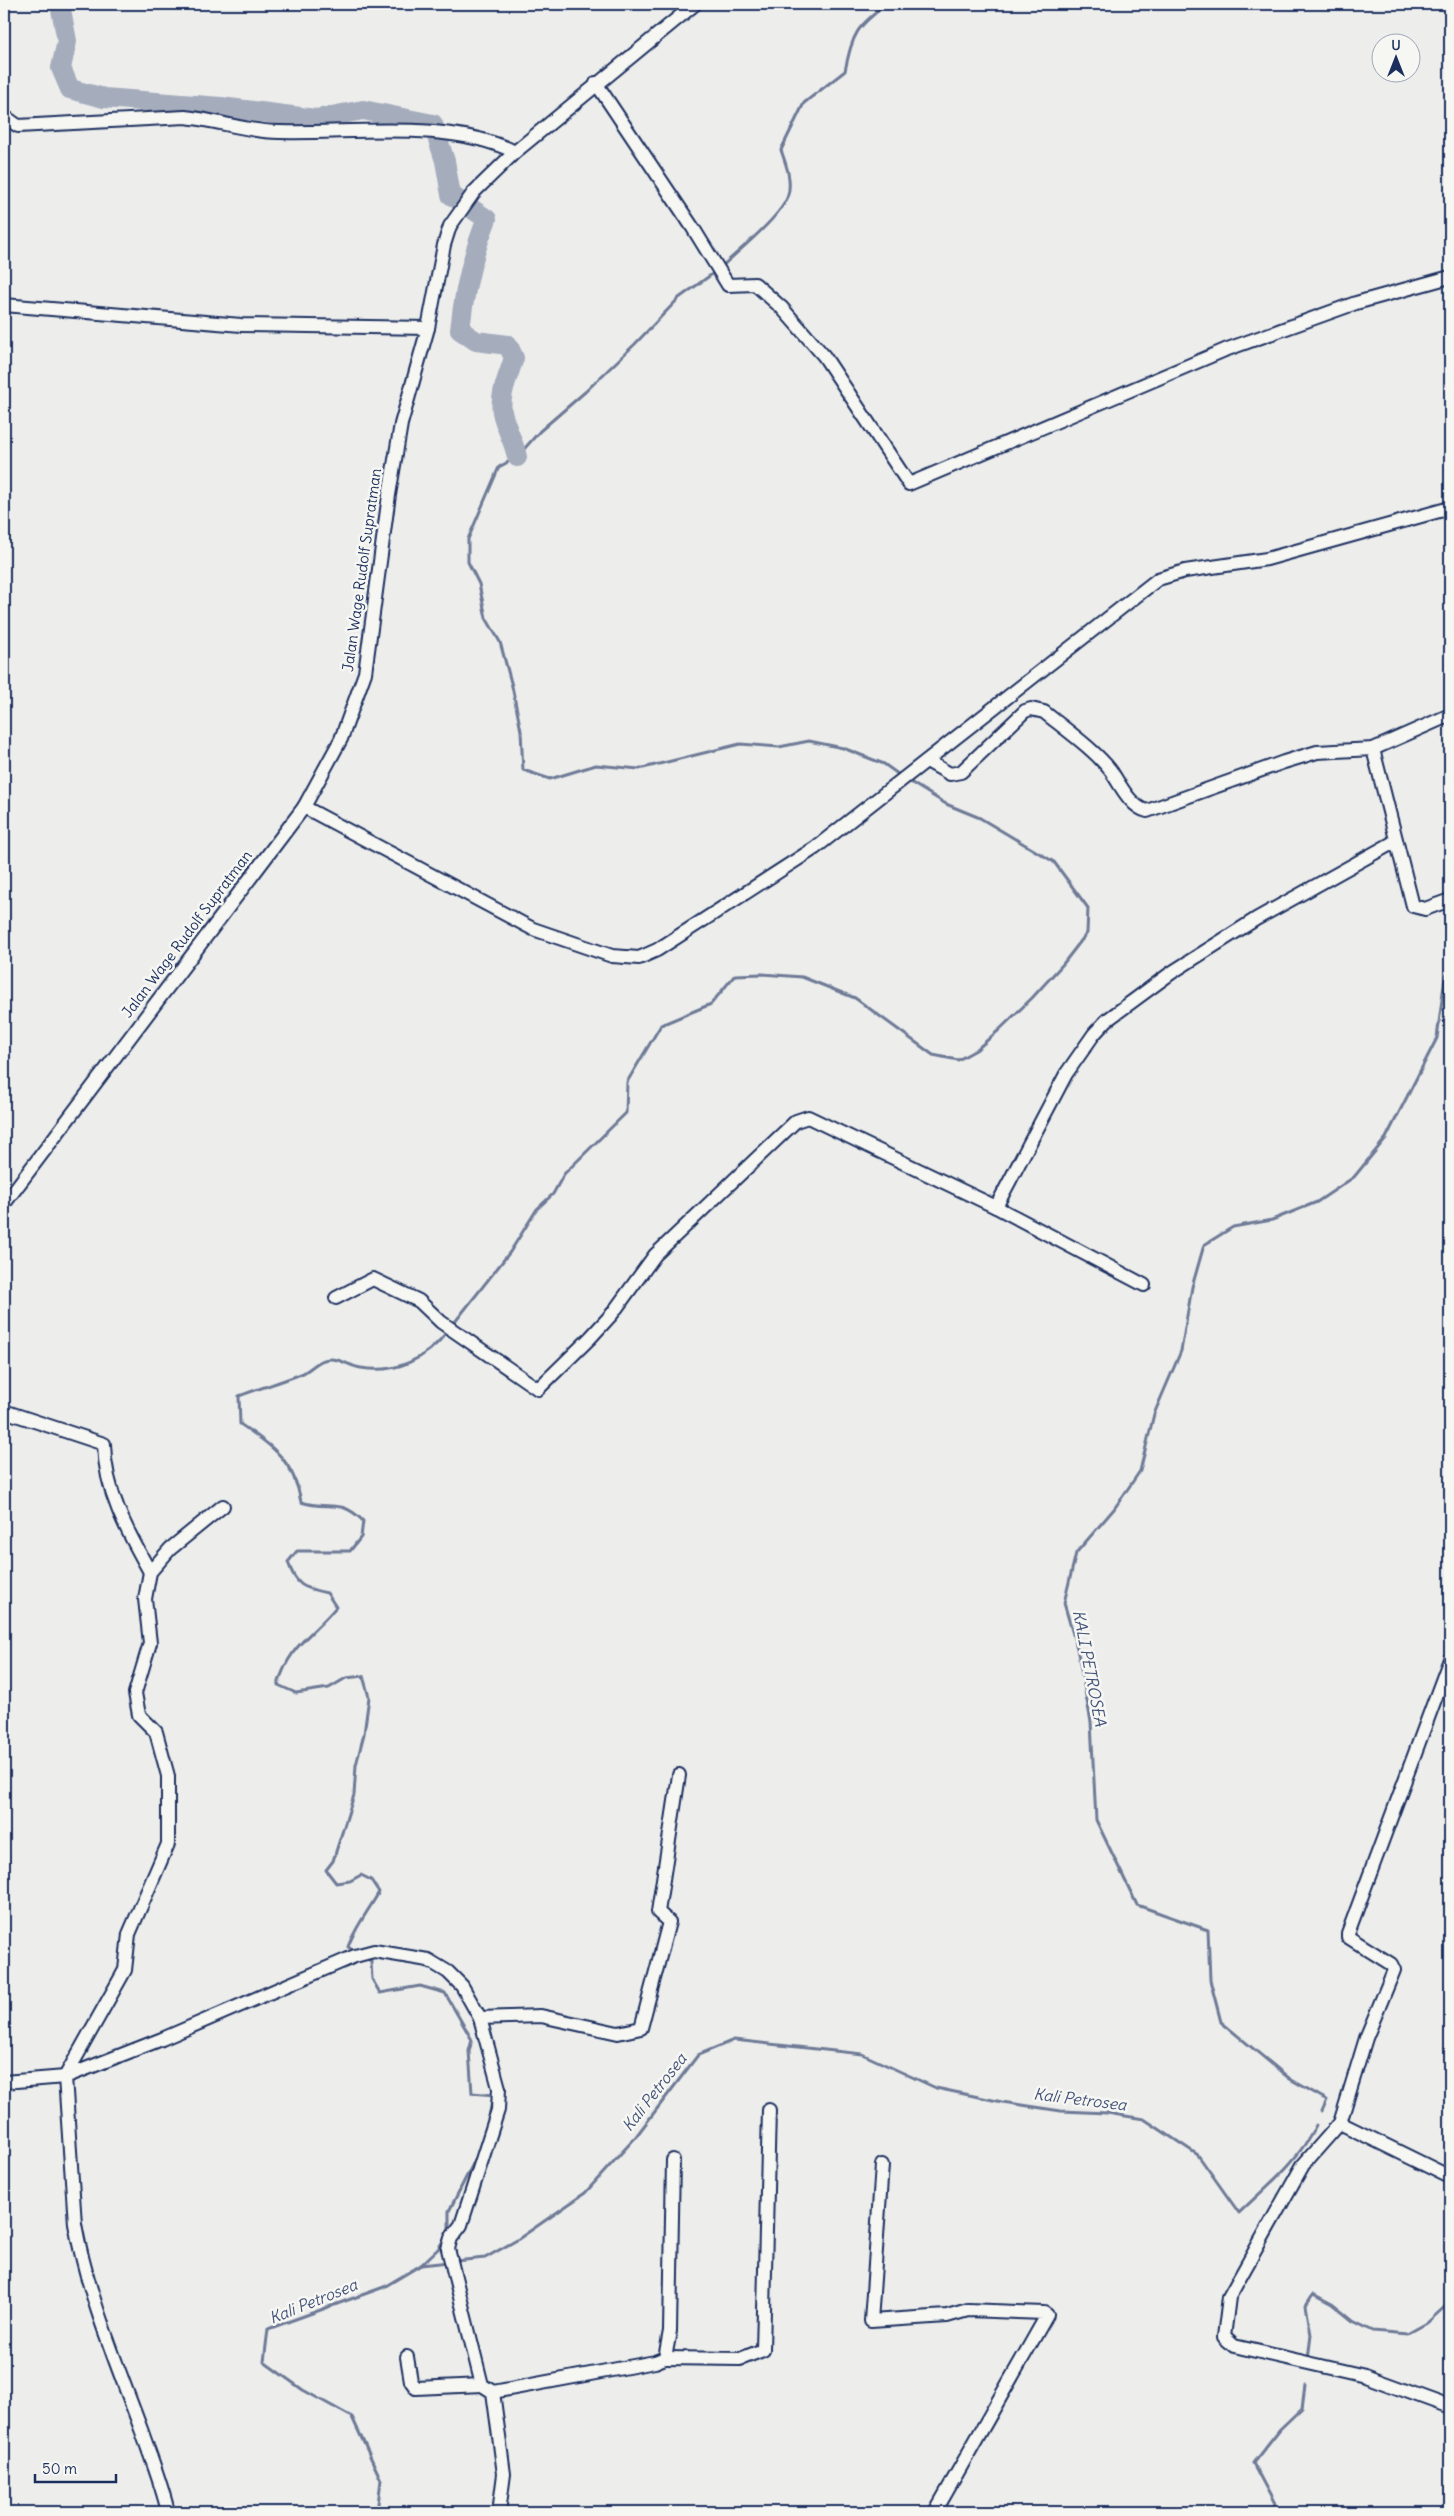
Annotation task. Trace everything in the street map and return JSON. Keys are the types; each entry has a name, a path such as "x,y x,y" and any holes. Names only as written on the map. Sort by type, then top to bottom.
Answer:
{"street":[{"name":"Jalan Wage Rudolf Supratman","path":"4,1204 304,807 341,739 365,673 389,495 400,433 428,328 444,245 455,218 474,192 515,152 596,83 695,4"},
{"path":"596,83 728,285 755,284 782,308 824,356 909,484 1225,350 1356,303 1450,277"},
{"path":"4,116 18,126 186,118 278,132 422,132 496,142 515,152"},
{"path":"4,306 241,325 428,328"},
{"path":"304,807 533,929 612,956 639,958 657,950 815,848 1158,579 1185,571 1276,557 1450,508"},
{"path":"922,764 950,774 961,772 1025,711 1038,709 1044,712 1104,764 1128,796 1140,809 1146,811 1317,752 1373,749 1450,715"},
{"path":"1373,749 1413,906 1425,909 1450,900"},
{"path":"996,1207 1066,1074 1094,1034 1107,1020 1171,973 1256,919 1396,841"},
{"path":"336,1298 373,1279 419,1300 441,1322 538,1389 612,1314 655,1255 796,1121 808,1117 996,1207 1144,1285"},
{"path":"4,1411 104,1444 104,1467 110,1488 124,1524 150,1572"},
{"path":"168,2512 91,2290 79,2245 75,2224 65,2077 125,1970 129,1934 168,1844 168,1776 156,1732 139,1715 135,1693 150,1643 145,1599 150,1572 170,1549 223,1506"},
{"path":"1450,1659 1349,1925 1348,1937 1386,1960 1394,1970 1366,2038 1340,2123 1302,2165 1247,2263 1230,2297 1224,2337 1234,2346 1365,2376 1450,2407"},
{"path":"480,2018 541,2016 618,2032 642,2028 669,1922 658,1912 679,1775"},
{"path":"4,2082 65,2077 162,2039 355,1956 369,1952 398,1954 428,1960 448,1972 462,1986 480,2018 499,2088 498,2110 461,2225 451,2238 450,2256 488,2388 504,2474 499,2512"},
{"path":"407,2357 411,2382 416,2388 488,2388 655,2362 665,2358 740,2359 763,2350 769,2110"},
{"path":"1340,2123 1450,2177"},
{"path":"665,2358 670,2331 673,2160"},
{"path":"882,2165 871,2321 947,2316 968,2310 1047,2314 1037,2335 948,2486 935,2512"}],"waterway":[{"path":"60,4 67,41 61,68 70,89 104,98 221,107 316,119 363,110 433,124 445,161 451,195 487,219 469,273 460,330 476,341 508,345 514,358 501,405 503,418 517,457"},
{"path":"720,268 778,213 788,195 789,189 788,172 781,150 804,103 845,71 857,32 868,19 887,4"},
{"path":"715,272 679,298 585,392 540,431 517,457 499,467 468,539 468,562 479,584 486,618 500,642 512,686 521,731 523,770 550,779 596,765 639,769 740,744 779,747 809,741 843,748 884,764 902,777"},
{"path":"451,1327 510,1252 537,1209 553,1194 564,1174 626,1113 627,1082 661,1025 711,1004 735,975 762,974 802,977 855,998 933,1055 958,1060 976,1050 999,1030 1063,964 1087,933 1088,908 1054,862 980,818 946,804 907,780"},
{"name":"KALI PETROSEA","path":"1322,2111 1327,2100 1290,2079 1221,2022 1210,1980 1208,1930 1137,1905 1096,1820 1091,1722 1077,1648 1064,1603 1076,1553 1114,1509 1140,1471 1154,1414 1181,1351 1192,1287 1204,1245 1233,1227 1272,1220 1317,1202 1354,1177 1386,1138 1437,1038 1445,977 1450,971"},
{"path":"356,1952 348,1947 358,1926 379,1892 371,1880 361,1875 350,1881 336,1883 326,1870 333,1861 354,1795 356,1765 364,1734 369,1697 363,1676 346,1678 329,1688 296,1693 278,1685 288,1660 295,1650 336,1607 327,1593 302,1585 294,1576 288,1562 297,1551 350,1551 361,1537 363,1521 347,1509 301,1502 293,1475 280,1456 272,1447 240,1424 239,1396 301,1374 318,1363 329,1359 361,1368 386,1369 398,1366 420,1357 439,1342 447,1332"},
{"path":"365,1958 371,1961 372,1979 380,1993 420,1986 445,1993 472,2040 469,2051 472,2093 494,2095"},
{"name":"Kali Petrosea","path":"455,2261 485,2258 517,2240 585,2193 634,2139 698,2055 734,2040 862,2054 936,2088 1002,2102 1061,2111 1107,2113 1144,2119 1198,2155 1239,2213 1292,2161 1316,2125"},
{"path":"489,2117 492,2101"},
{"path":"421,2265 438,2249 449,2231 449,2211 476,2158"},
{"name":"Kali Petrosea","path":"377,2512 381,2480 352,2417 303,2390 264,2362 268,2329 384,2287 421,2265 449,2262"},
{"path":"1308,2359 1311,2335 1306,2305 1313,2294 1332,2304 1353,2321 1373,2331 1407,2334 1427,2323 1450,2302"},
{"path":"1279,2512 1253,2463 1280,2429 1302,2408 1305,2385"}]}
